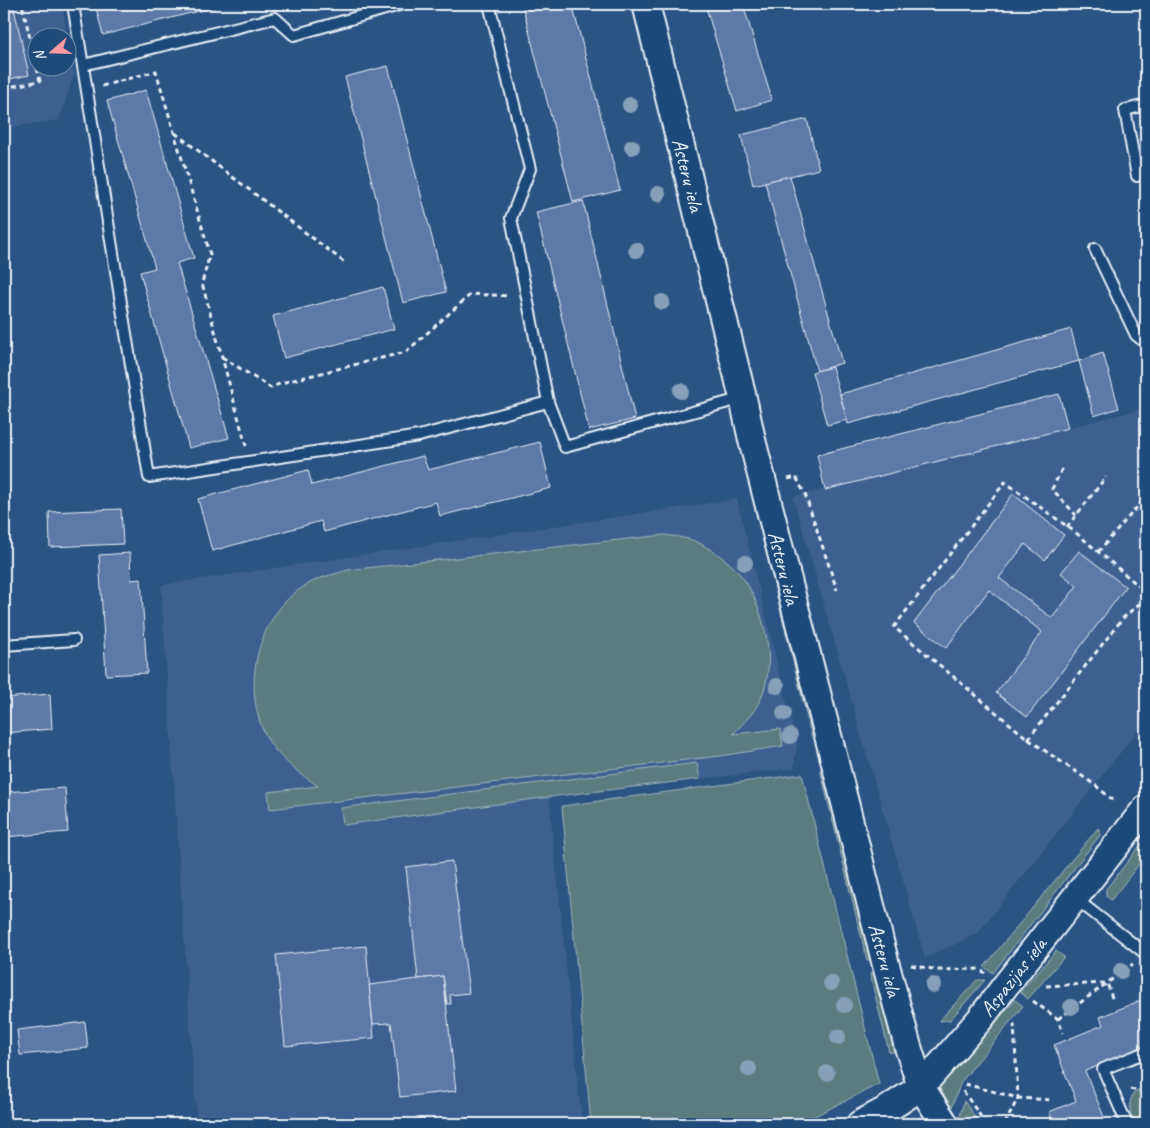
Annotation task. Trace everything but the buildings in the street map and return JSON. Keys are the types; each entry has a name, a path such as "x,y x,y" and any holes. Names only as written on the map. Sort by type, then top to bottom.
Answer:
{"street":[{"name":"Asteru iela","path":"646,4 763,486 886,965 921,1087 945,1124"},
{"name":"Aspazijas iela","path":"860,1124 886,1110 921,1087 981,1018 1146,808"}],"lane":[{"path":"73,4 149,477 419,436 548,402"},
{"path":"83,65 275,18 294,35 403,4"},
{"path":"489,4 530,168 511,218 548,402 566,447 743,398"},
{"path":"1137,176 1125,110 1146,105"},
{"path":"1095,249 1136,335 1146,343"},
{"path":"4,645 74,640"},
{"path":"1075,898 1142,957"},
{"path":"1127,1124 1104,1069 1146,1052"}],"path":[{"path":"4,88 40,81 22,4"},
{"path":"87,91 156,71 210,254 202,283 250,462"},
{"path":"174,133 344,262"},
{"path":"222,357 271,388 281,383 406,352 471,294 527,297"},
{"path":"1062,469 1052,489 1076,515"},
{"path":"763,486 796,477 805,494 837,590"},
{"path":"1066,527 1106,477"},
{"path":"1113,800 1095,784 1028,740 894,627 1005,482 1066,527 1146,592"},
{"path":"1098,552 1146,497"},
{"path":"1028,740 1123,618 1146,598"},
{"path":"1058,1019 1142,957"},
{"path":"910,965 938,970 979,969"},
{"path":"1046,986 1107,983"},
{"path":"1107,983 1113,1001"},
{"path":"1033,1001 1058,1019 1063,1033"},
{"path":"1005,1124 1018,1098 1014,1024"},
{"path":"965,1084 1018,1098 1052,1100"},
{"path":"963,1091 986,1124"}],"shaded area":[{"path":"4,4 62,4 66,28 28,28 28,78 73,78 59,120 4,128"},
{"path":"1146,408 1146,720 977,934 925,958 793,497"},
{"path":"737,499 797,744 794,768 549,797 582,1124 197,1124 161,585"}],"green space":[{"path":"746,450 817,733 812,738 741,451"},
{"path":"664,535 701,544 722,557 746,582 756,602 764,626 768,653 768,671 759,703 733,734 780,729 783,746 720,756 270,809 268,792 318,786 288,763 275,750 265,734 258,714 254,692 255,670 259,649 267,628 279,610 294,594 316,580 348,570"},
{"path":"697,763 700,779 343,825 341,808"},
{"path":"820,769 827,771 873,961 867,960"},
{"path":"802,774 879,1084 799,1124 591,1124 562,806"},
{"path":"1098,828 1101,834 993,973 984,967"},
{"path":"1146,838 1146,855 1111,900 1106,896 1106,889"},
{"path":"1056,951 1064,957 1028,999 1020,992"},
{"path":"870,974 876,974 895,1052 889,1052"},
{"path":"977,980 985,980 950,1020 939,1021"},
{"path":"1015,1000 1023,1006 961,1082 950,1112 940,1095 940,1085"},
{"path":"1146,1085 1146,1124 1135,1124 1130,1103 1132,1095"},
{"path":"964,1101 980,1124 958,1123"}]}
